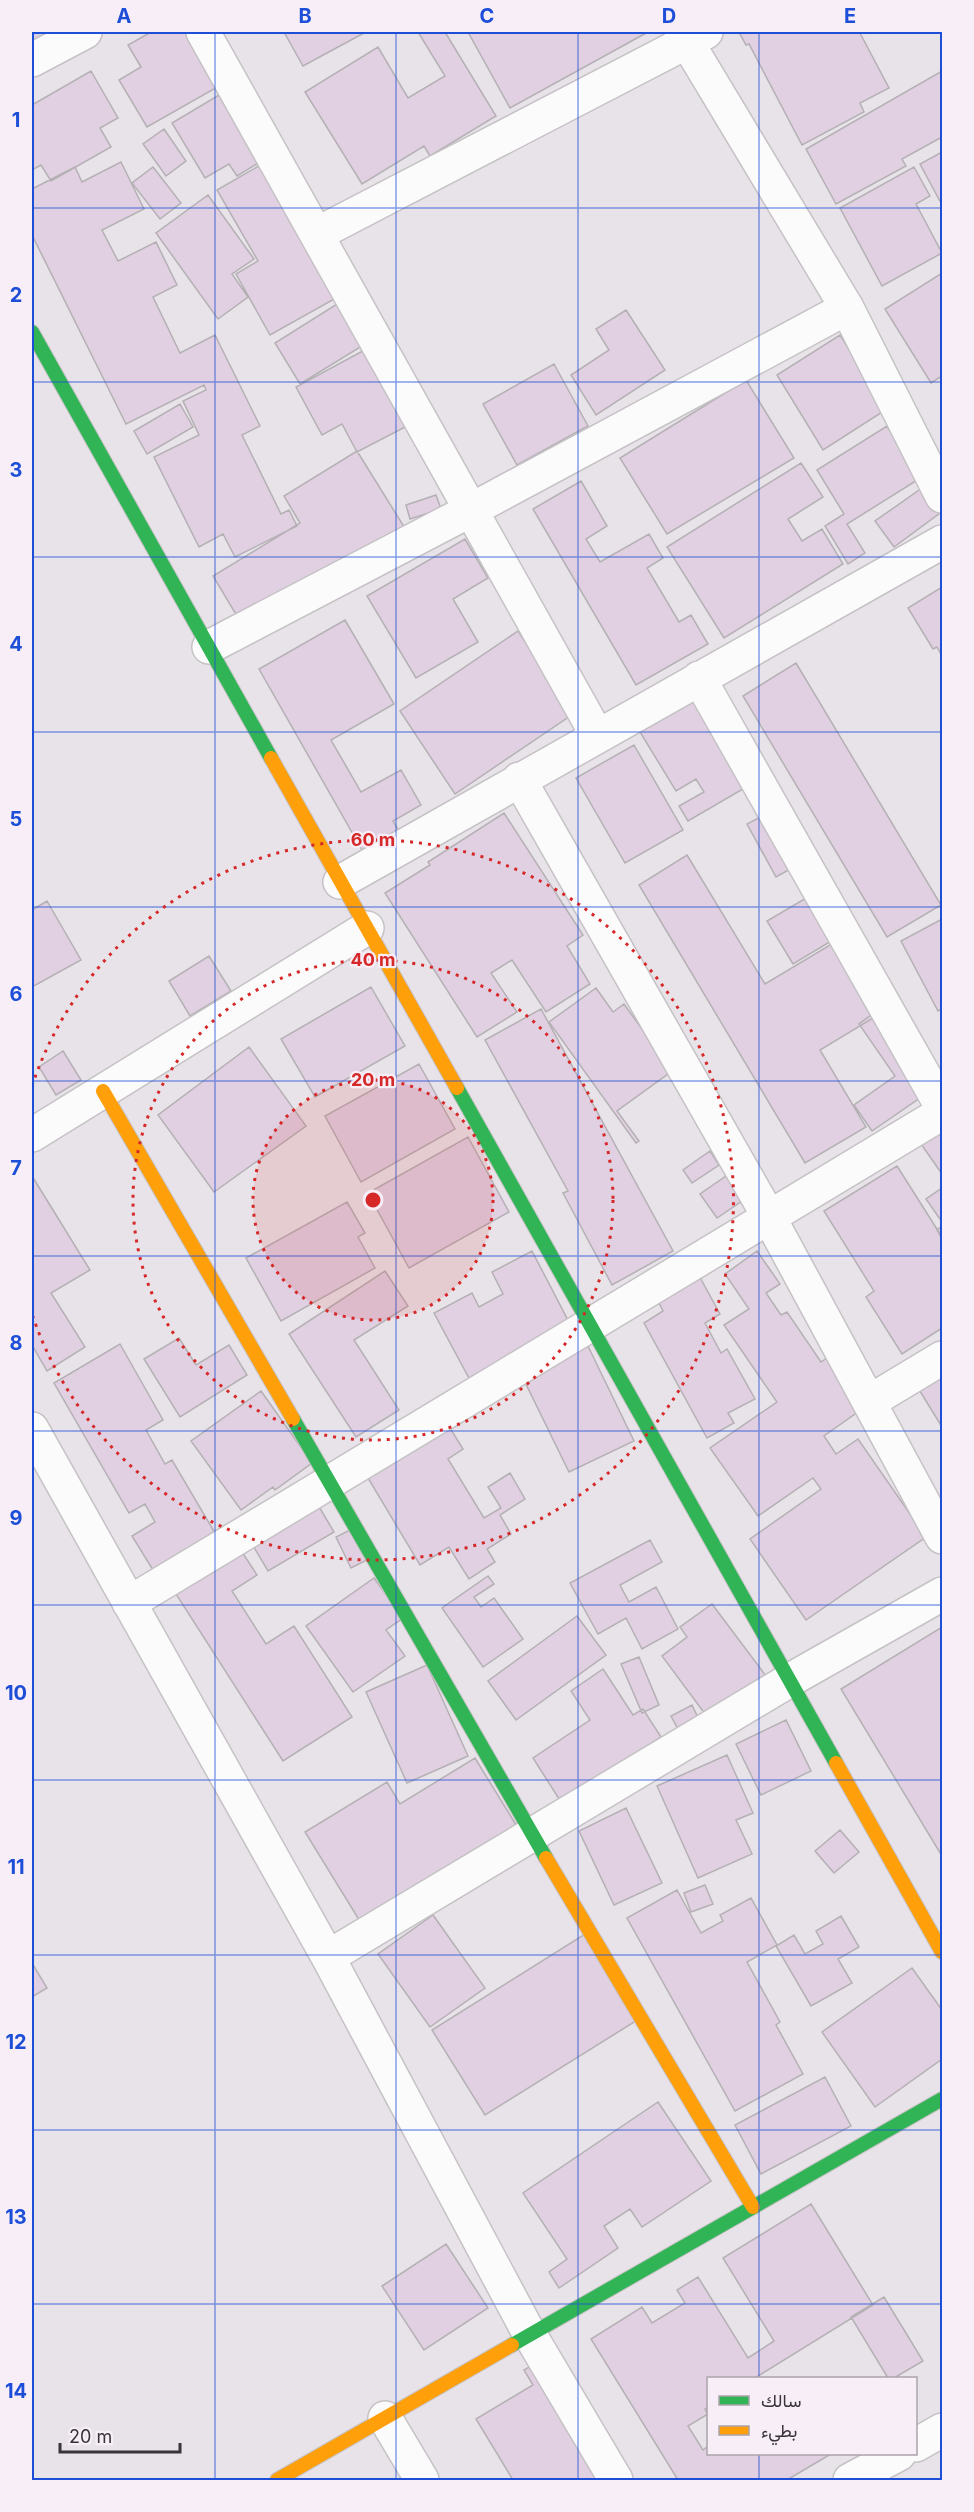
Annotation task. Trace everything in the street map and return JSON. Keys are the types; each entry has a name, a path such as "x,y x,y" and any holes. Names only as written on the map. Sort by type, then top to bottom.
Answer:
{"street":[{"path":"32,60 85,32"},
{"path":"203,32 597,735"},
{"path":"316,234 691,35 847,308 942,496"},
{"path":"208,647 471,510 847,308"},
{"path":"32,332 942,1952"},
{"path":"340,882 942,542"},
{"path":"699,678 942,1107"},
{"path":"519,779 769,1217 942,1537"},
{"path":"32,1135 367,928"},
{"path":"103,1091 533,1834 753,2207"},
{"path":"129,1603 330,1484 942,1113"},
{"path":"869,1402 942,1358"},
{"path":"32,1429 328,1957 530,2335 616,2481"},
{"path":"328,1957 790,1680 942,1594"},
{"path":"277,2481 942,2099"},
{"path":"385,2418 422,2481"},
{"path":"917,2444 942,2430"},
{"path":"850,2481 898,2455"}],"building":[{"path":"32,32 47,32 49,35 32,45"},
{"path":"151,32 190,32 221,85 147,127 119,80 141,67 128,45"},
{"path":"284,32 363,32 364,33 303,66"},
{"path":"418,32 445,32 496,116 430,156 424,146 362,184 305,92 378,47 408,98 445,76"},
{"path":"468,32 648,32 510,108"},
{"path":"739,32 864,32 860,33 889,88 860,103 864,112 802,145 749,44 746,45"},
{"path":"91,71 118,118 100,128 111,147 51,181 41,165 32,170 32,105"},
{"path":"942,71 942,137 902,159 906,166 836,204 806,149"},
{"path":"229,89 270,156 237,176 229,164 205,178 172,123"},
{"path":"164,129 186,161 166,176 143,144"},
{"path":"942,152 942,205 920,164"},
{"path":"269,160 345,293 270,335 236,274 258,261 217,190"},
{"path":"121,162 144,209 102,230 118,261 156,242 177,285 153,297 180,353 215,335 260,426 242,435 281,514 289,510 297,526 235,557 223,534 199,547 154,457 199,435 183,401 206,390 204,385 126,424 32,235 32,189 75,167 82,182"},
{"path":"153,167 181,203 160,219 132,183"},
{"path":"914,167 930,196 916,204 942,253 882,286 840,208"},
{"path":"208,195 254,259 232,274 248,297 218,319 156,233"},
{"path":"942,273 942,376 931,383 885,309"},
{"path":"337,304 362,346 300,384 275,343"},
{"path":"626,310 665,370 596,415 571,375 609,350 596,329"},
{"path":"840,335 887,409 823,450 777,375"},
{"path":"370,347 411,424 357,452 342,424 322,435 296,387"},
{"path":"554,364 588,426 517,465 483,404"},
{"path":"746,380 794,458 667,534 620,458"},
{"path":"180,404 193,427 147,454 134,431"},
{"path":"887,426 919,479 847,524 865,553 848,564 825,526 844,514 817,470"},
{"path":"357,451 411,538 249,636 213,576 300,523 284,496"},
{"path":"801,463 823,497 788,519 802,541 822,529 843,564 724,638 667,547"},
{"path":"581,481 607,526 586,539 600,562 649,534 663,558 647,568 679,622 691,615 708,644 636,685 533,509"},
{"path":"922,488 940,513 894,547 875,521"},
{"path":"436,495 441,509 410,519 406,505"},
{"path":"465,539 488,578 453,599 478,642 416,678 367,596"},
{"path":"942,587 942,656 937,647 933,649 908,608"},
{"path":"345,620 394,704 331,740 361,792 401,770 421,805 393,821 402,836 366,857 259,669"},
{"path":"518,631 573,714 455,794 400,711"},
{"path":"796,663 941,905 887,937 743,696"},
{"path":"704,695 755,782 688,821 679,806 704,792 696,779 676,791 640,732"},
{"path":"634,745 683,830 625,863 576,778"},
{"path":"774,810 803,862 776,877 747,824"},
{"path":"504,813 583,935 567,946 590,984 546,1012 512,960 491,973 517,1012 477,1037 385,893 430,865 428,862"},
{"path":"687,855 765,984 840,939 883,1012 820,1050 866,1127 805,1163 639,885"},
{"path":"818,891 843,934 793,964 767,921"},
{"path":"47,901 81,960 32,987 32,910"},
{"path":"942,919 942,1009 938,1011 901,941"},
{"path":"209,956 231,991 190,1016 169,981"},
{"path":"371,987 405,1046 315,1097 281,1039"},
{"path":"596,988 613,1012 624,1004 672,1071 617,1111 639,1141 636,1143 549,1022"},
{"path":"541,1009 673,1251 612,1285 563,1193 568,1191 485,1040"},
{"path":"879,1009 933,1089 872,1131 854,1105 895,1076 859,1024"},
{"path":"249,1047 306,1126 214,1192 158,1115"},
{"path":"63,1051 81,1080 56,1095 39,1067"},
{"path":"419,1064 455,1129 361,1182 325,1116"},
{"path":"942,1129 942,1174 921,1144"},
{"path":"468,1137 509,1212 409,1268 368,1193"},
{"path":"710,1151 719,1165 692,1183 683,1170"},
{"path":"897,1166 942,1237 942,1328 902,1354 866,1297 874,1291 824,1211"},
{"path":"729,1174 745,1199 717,1218 700,1194"},
{"path":"32,1176 90,1270 51,1293 85,1347 47,1371 32,1345"},
{"path":"942,1188 942,1222 926,1199"},
{"path":"347,1202 365,1233 358,1237 375,1268 281,1321 246,1258"},
{"path":"942,1226 942,1239 937,1230"},
{"path":"532,1251 571,1326 470,1380 434,1313 472,1293 479,1307 503,1294 492,1272"},
{"path":"757,1251 780,1284 766,1293 781,1315 787,1312 821,1362 827,1358 862,1409 824,1436 836,1454 858,1439 926,1537 806,1620 750,1539 821,1489 813,1478 758,1516 710,1448 777,1402 724,1325 749,1309 725,1274"},
{"path":"385,1271 408,1306 354,1340 399,1410 356,1437 289,1334"},
{"path":"697,1272 720,1314 705,1323 721,1353 727,1349 755,1399 728,1413 734,1423 707,1438 644,1323 663,1311 655,1295"},
{"path":"179,1338 196,1365 229,1345 247,1375 180,1417 144,1359"},
{"path":"586,1342 634,1441 569,1472 521,1374"},
{"path":"120,1344 163,1420 146,1430 165,1464 172,1460 215,1533 153,1570 132,1536 155,1522 145,1504 129,1513 54,1383"},
{"path":"942,1355 942,1427 910,1375"},
{"path":"261,1391 312,1463 275,1490 273,1487 241,1510 191,1441"},
{"path":"450,1428 463,1449 448,1459 484,1518 501,1508 488,1487 510,1473 525,1499 500,1515 511,1534 487,1549 495,1562 469,1579 449,1547 420,1565 368,1478"},
{"path":"318,1505 334,1532 268,1571 252,1544"},
{"path":"354,1528 369,1559 351,1568 336,1537"},
{"path":"650,1540 662,1562 620,1585 629,1602 656,1587 678,1629 642,1649 626,1618 598,1634 570,1583"},
{"path":"242,1552 257,1575 232,1591 266,1644 294,1626 352,1717 283,1761 176,1594"},
{"path":"488,1576 494,1584 474,1597 481,1607 494,1598 523,1639 483,1667 442,1608"},
{"path":"374,1578 403,1618 386,1630 405,1656 353,1692 306,1626"},
{"path":"712,1604 769,1680 711,1722 662,1656 687,1637 680,1627"},
{"path":"577,1616 606,1655 516,1720 488,1681"},
{"path":"942,1627 942,1856 841,1689"},
{"path":"639,1657 659,1705 642,1713 621,1664"},
{"path":"427,1665 468,1756 407,1783 366,1692"},
{"path":"603,1669 633,1715 643,1709 661,1737 561,1802 533,1758 590,1720 571,1691"},
{"path":"692,1705 700,1722 680,1733 671,1716"},
{"path":"786,1720 811,1771 761,1795 736,1744"},
{"path":"727,1755 753,1813 736,1820 752,1854 698,1878 657,1786"},
{"path":"475,1758 518,1828 361,1923 305,1832 387,1782 400,1804"},
{"path":"626,1808 662,1883 614,1905 579,1831"},
{"path":"840,1830 859,1852 834,1873 815,1851"},
{"path":"705,1885 713,1904 691,1912 684,1893"},
{"path":"677,1890 701,1933 723,1921 720,1915 751,1898 777,1945 747,1962 780,2022 776,2025 803,2074 735,2111 627,1918"},
{"path":"433,1915 485,1988 430,2027 378,1954"},
{"path":"841,1916 859,1947 838,1959 852,1983 811,2006 776,1946 794,1935 805,1954 823,1944 816,1931"},
{"path":"585,1934 639,2019 485,2115 432,2030"},
{"path":"32,1963 47,1988 32,1997"},
{"path":"912,1968 942,2010 942,2059 875,2107 822,2032"},
{"path":"825,2077 851,2126 761,2174 735,2125"},
{"path":"658,2102 711,2181 642,2227 630,2209 604,2226 618,2248 559,2288 549,2272 567,2259 523,2193"},
{"path":"811,2204 873,2305 757,2377 707,2377 707,2408 705,2409 707,2415 688,2426 703,2450 707,2447 707,2455 829,2455 787,2480 678,2480 591,2339 642,2307 652,2323 685,2303 677,2290 698,2277 748,2358 774,2341 723,2258"},
{"path":"446,2244 488,2308 424,2350 382,2286"},
{"path":"884,2297 923,2361 896,2377 887,2377 851,2317"},
{"path":"554,2353 604,2480 513,2480 476,2419 533,2385 524,2370"}],"traffic: fast":[{"path":"32,332 271,758"},
{"path":"457,1088 836,1763"},
{"path":"293,1419 546,1858"},
{"path":"512,2345 942,2099"}],"traffic: slow":[{"path":"271,758 457,1088"},
{"path":"103,1091 293,1419"},
{"path":"836,1763 942,1952"},
{"path":"546,1858 753,2207"},
{"path":"277,2480 512,2345"}]}
